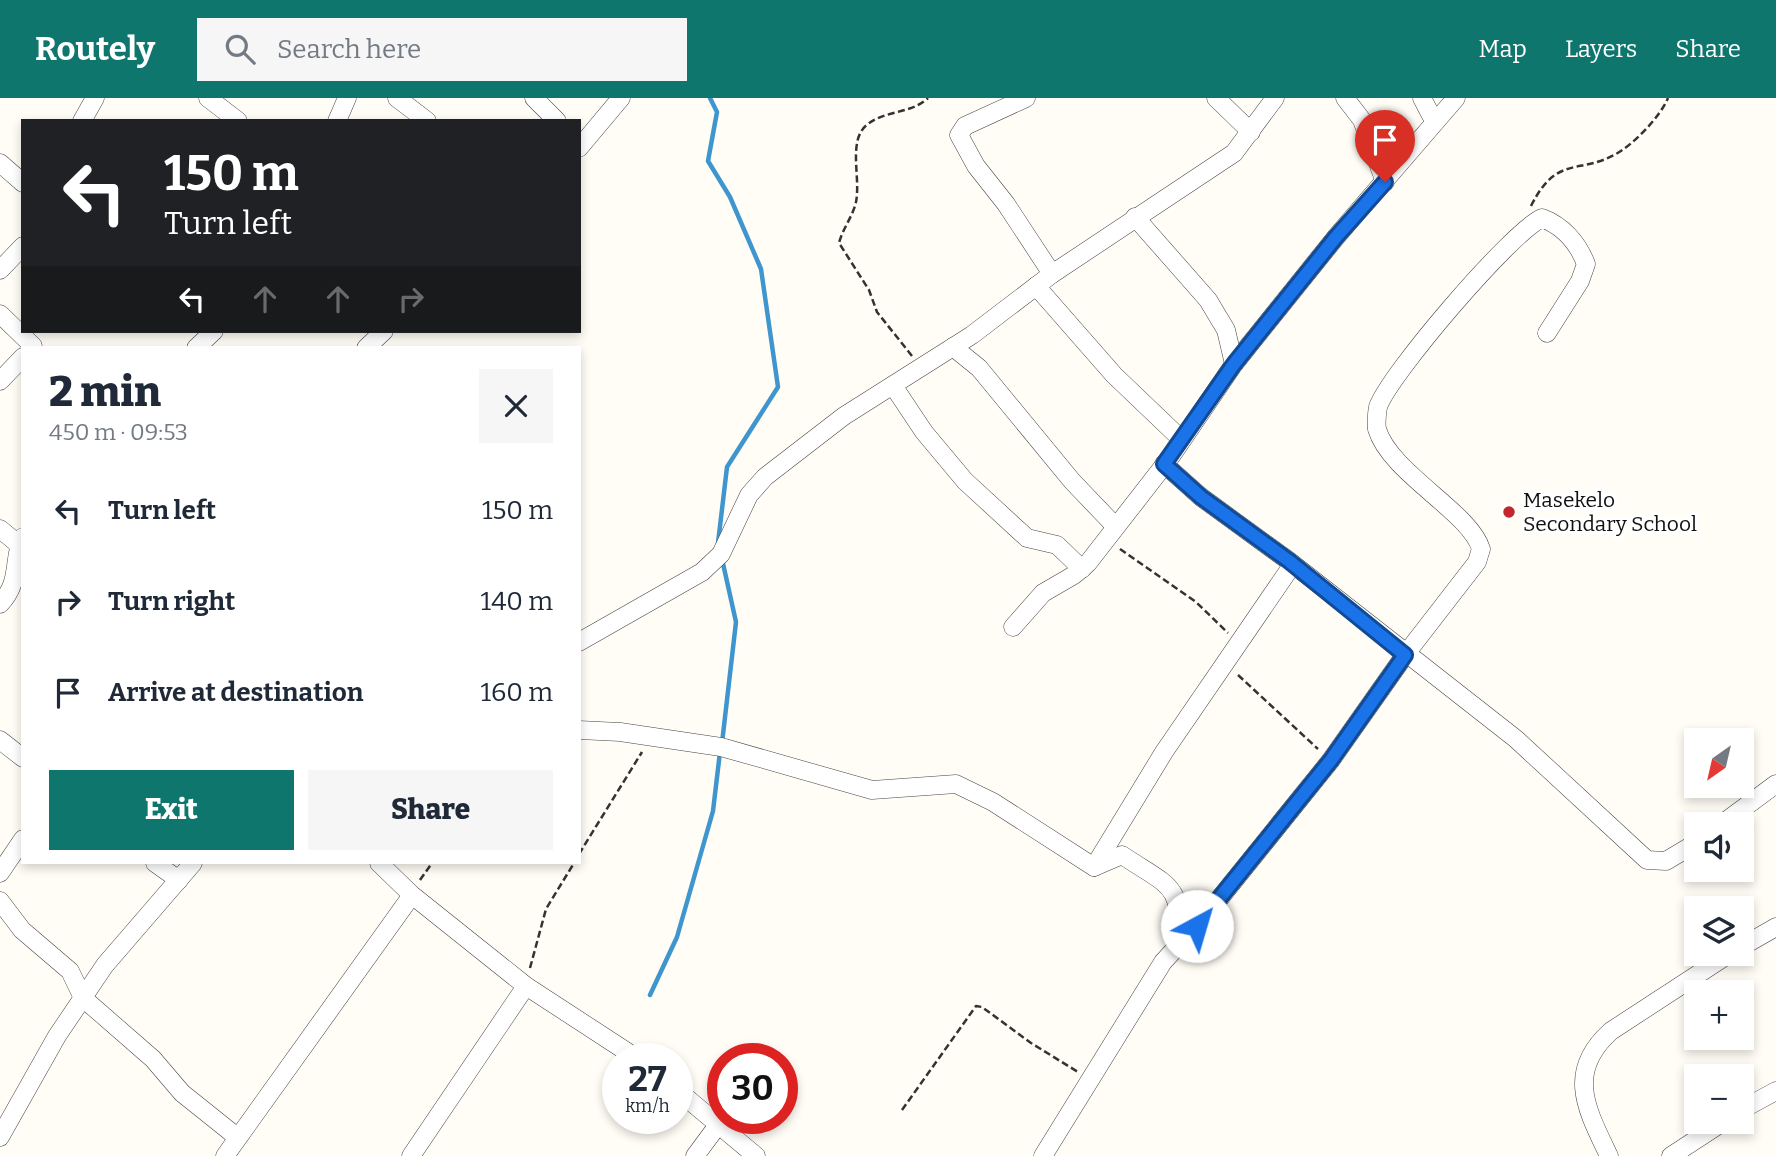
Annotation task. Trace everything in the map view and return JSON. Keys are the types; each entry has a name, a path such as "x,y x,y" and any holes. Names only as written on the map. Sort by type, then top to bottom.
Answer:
{"street":[{"path":"83,119 95,98"},
{"path":"208,98 230,119"},
{"path":"338,119 347,98"},
{"path":"397,98 424,119"},
{"path":"534,98 555,119"},
{"path":"581,144 621,98"},
{"path":"1216,98 1251,132"},
{"path":"581,641 702,572 721,554 750,495 765,477 810,440 894,387 1052,274 1234,153 1275,98"},
{"path":"1345,98 1362,120 1385,182"},
{"path":"1422,98 1434,121"},
{"path":"1013,627 1042,593 1082,569 1182,440 1234,364 1336,237 1456,98"},
{"path":"1023,99 962,127 959,138 1052,274"},
{"path":"0,163 21,181"},
{"path":"1135,217 1208,300 1226,330 1234,364"},
{"path":"1043,1156 1178,943 1197,926 1331,760 1405,655 1469,575 1481,550 1475,535 1417,481 1392,452 1377,429 1377,409 1429,334 1515,236 1542,218 1568,235 1580,250 1586,264 1580,281 1547,333"},
{"path":"0,270 21,248"},
{"path":"1037,286 1114,375 1182,440"},
{"path":"0,314 26,346"},
{"path":"198,346 212,333"},
{"path":"368,346 382,333"},
{"path":"953,347 979,368 1078,488 1110,533"},
{"path":"0,381 21,359"},
{"path":"894,387 924,432 965,481 1027,538 1057,545 1082,569"},
{"path":"1164,464 1201,497 1293,565 1516,739 1647,860 1666,861 1684,850"},
{"path":"0,529 21,543 18,569 9,598"},
{"path":"1094,867 1164,752 1227,665 1293,565"},
{"path":"581,730 649,736 721,747 872,790 932,784 962,786 1094,867"},
{"path":"0,740 21,756"},
{"path":"1738,812 1776,783"},
{"path":"0,873 21,842"},
{"path":"1094,867 1122,855 1174,893 1180,910 1178,943"},
{"path":"156,864 178,880"},
{"path":"0,1137 57,1036 83,998 119,948 192,864"},
{"path":"380,864 412,895 526,986 613,1043"},
{"path":"225,1156 412,895"},
{"path":"0,901 22,930 71,971 83,998 148,1054 182,1093 237,1137"},
{"path":"1754,940 1776,927"},
{"path":"1609,1156 1588,1113 1582,1091 1586,1068 1599,1043 1611,1031 1711,966"},
{"path":"411,1156 526,986"},
{"path":"1754,1103 1776,1091"},
{"path":"693,1104 707,1116"},
{"path":"695,1156 711,1134"},
{"path":"729,1134 756,1156"},
{"path":"1671,1156 1705,1134"}],"path":[{"path":"922,368 877,312 869,290 839,243 856,203 859,169 855,144 859,134 868,123 908,111 928,98"},
{"path":"1515,236 1538,191 1555,174 1615,155 1634,139 1668,98"},
{"path":"1110,533 1196,602 1223,626 1230,638"},
{"path":"1227,665 1331,760"},
{"path":"581,851 629,776 649,736"},
{"path":"412,895 431,864"},
{"path":"526,986 534,945 547,909 573,864"},
{"path":"902,1110 976,1006 982,1007 1089,1080"}],"waterway":[{"path":"710,98 717,112 708,161 730,197 761,269 778,387 727,467 718,543"},
{"path":"722,559 736,622 722,743"},
{"path":"650,995 677,937 713,811 720,752"}],"place":[{"name":"Masekelo Secondary School","path":"1509,512"}],"route":[{"path":"1197,926 1331,760 1405,655 1289,561 1201,497 1164,464 1234,364 1336,237 1385,182"}]}
